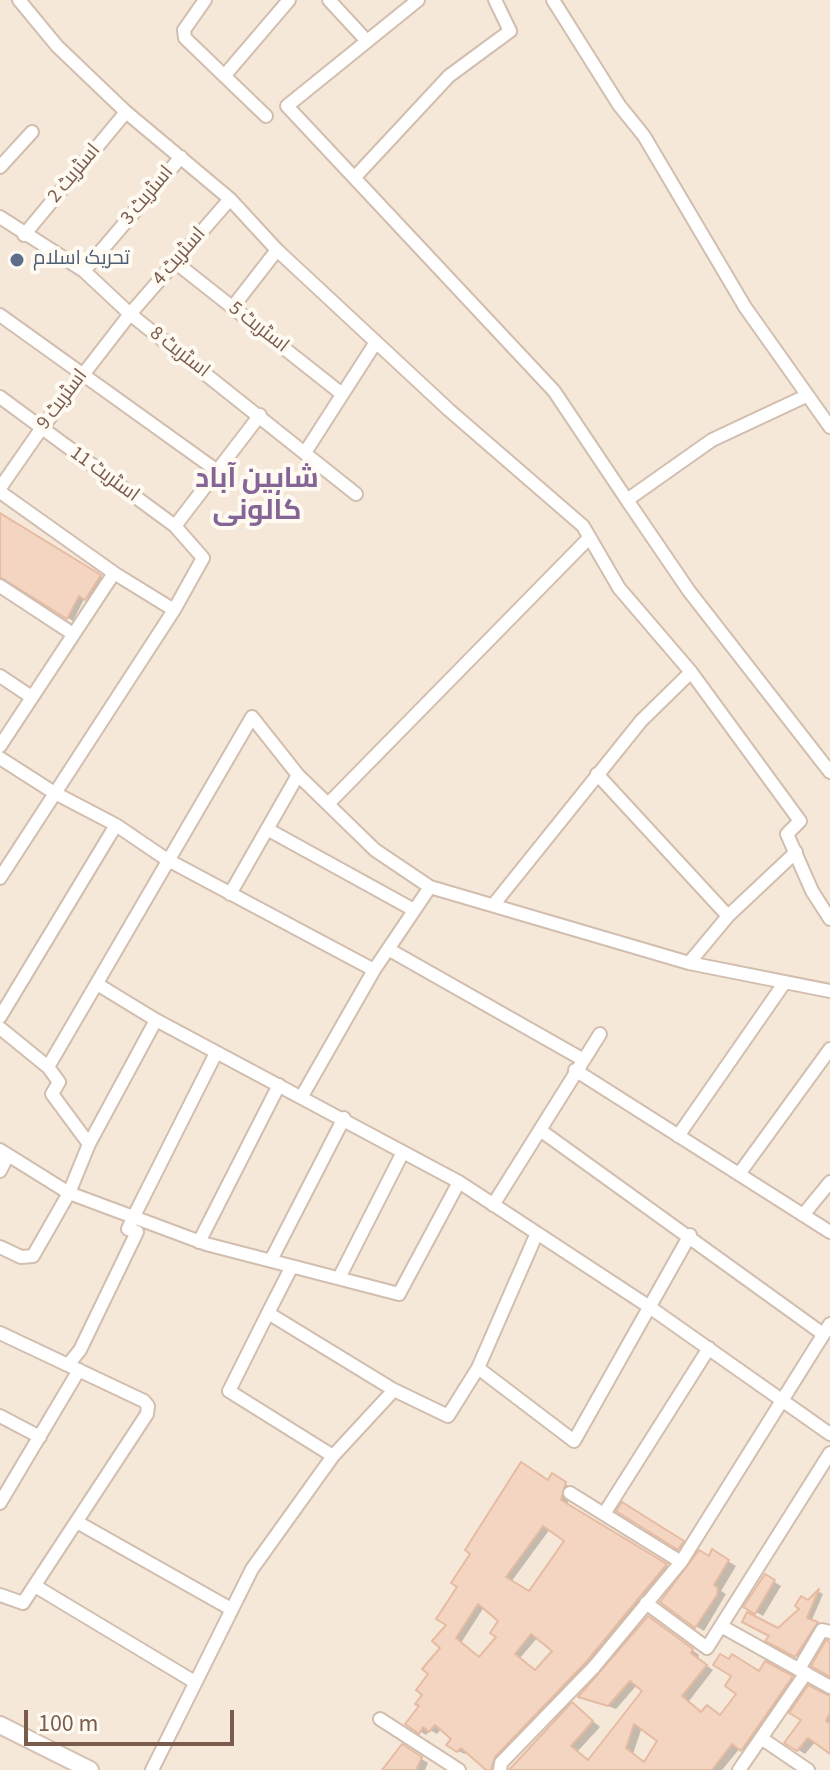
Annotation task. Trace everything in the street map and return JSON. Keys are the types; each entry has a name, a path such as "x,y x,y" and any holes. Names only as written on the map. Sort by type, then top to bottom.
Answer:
{"main road":[{"path":"0,1725 90,1770"}],"street":[{"path":"19,0 57,46 126,112 230,199 277,250 376,342 519,474 583,526 619,588 691,672 800,821 787,834 812,891 830,919"},
{"path":"205,0 182,34 266,116"},
{"path":"225,75 289,0"},
{"path":"329,0 366,40"},
{"path":"418,0 287,106 554,391 689,591 830,772"},
{"path":"355,177 449,76 510,31 495,0"},
{"path":"553,0 619,105 644,136 745,307 830,427"},
{"name":"اسٹریٹ 2","path":"24,235 126,112"},
{"path":"0,167 32,132"},
{"name":"اسٹریٹ 3","path":"84,271 181,157"},
{"name":"اسٹریٹ 4","path":"130,314 230,199"},
{"name":"اسٹریٹ 8","path":"0,217 84,271 130,314 306,451 356,494"},
{"path":"232,308 277,250"},
{"name":"اسٹریٹ 5","path":"175,262 342,394"},
{"name":"اسٹریٹ 9","path":"0,490 41,429 130,314"},
{"path":"0,315 216,470"},
{"path":"306,451 376,342"},
{"path":"627,500 712,440 806,396"},
{"name":"اسٹریٹ 11","path":"0,397 175,526 203,558 174,610"},
{"path":"175,526 260,415"},
{"path":"0,490 114,573 174,610 0,878"},
{"path":"328,804 589,538"},
{"path":"0,746 30,696 114,573"},
{"path":"0,586 73,634"},
{"path":"494,904 641,721 691,672"},
{"path":"0,676 30,696"},
{"path":"48,1067 166,859 252,717 298,775 375,850 430,887 689,963 830,991"},
{"path":"0,758 53,792 116,825 166,859 374,970"},
{"path":"597,774 728,916"},
{"path":"230,894 298,775"},
{"path":"0,1017 116,825"},
{"path":"267,829 414,910"},
{"path":"689,963 728,916 796,852"},
{"path":"302,1096 374,970 430,887"},
{"path":"388,949 578,1065 678,1136 830,1232"},
{"path":"678,1136 785,982"},
{"path":"97,984 216,1053 344,1118 459,1182 648,1306 830,1434"},
{"path":"0,1247 21,1257 33,1256 69,1193 89,1144 156,1020"},
{"path":"0,1028 48,1067 59,1082 52,1094 89,1144"},
{"path":"493,1205 600,1034"},
{"path":"739,1174 830,1049"},
{"path":"1,1498 40,1437 74,1368 137,1232 128,1229 216,1053"},
{"path":"199,1242 279,1085"},
{"path":"271,1260 344,1118"},
{"path":"500,1770 501,1763 594,1667 681,1562 826,1329 540,1130"},
{"path":"0,1171 4,1152 69,1193 199,1242 291,1268 340,1276 399,1294 459,1182"},
{"path":"340,1276 403,1152"},
{"path":"803,1215 830,1182"},
{"path":"268,1313 394,1390 448,1416 478,1368 537,1233"},
{"path":"478,1368 574,1441 690,1235"},
{"path":"291,1268 229,1391 333,1456"},
{"path":"0,1333 144,1401 148,1406 147,1414 35,1586 19,1605 0,1595"},
{"path":"604,1514 709,1348"},
{"path":"152,1770 193,1681 252,1569 333,1456 394,1390"},
{"path":"0,1416 40,1437"},
{"path":"646,1603 707,1648 830,1453"},
{"path":"570,1493 681,1562"},
{"path":"77,1522 231,1609"},
{"path":"35,1586 193,1681"},
{"path":"721,1626 830,1687"},
{"path":"739,1770 803,1671 822,1630 830,1632"},
{"path":"380,1719 459,1770"},
{"path":"761,1738 808,1770"}],"shaded area":[{"path":"0,0 830,0 830,1770 0,1770"}],"building":[{"path":"0,513 101,575 85,600 79,596 67,619 0,577"},
{"path":"521,1462 548,1480 552,1473 566,1482 561,1500 667,1564 587,1661 495,1757 491,1770 486,1770 461,1748 457,1752 446,1745 451,1739 435,1725 429,1732 423,1727 419,1734 405,1724 419,1706 415,1704 422,1695 416,1690 428,1674 422,1669 440,1648 432,1641 446,1625 436,1619 457,1587 451,1583 470,1554 465,1550","holes":["543,1526 564,1541 529,1591 506,1577","478,1604 498,1621 490,1633 496,1637 479,1657 456,1638","531,1634 552,1651 535,1670 515,1654"]},
{"path":"622,1502 684,1541 678,1550 616,1511"},
{"path":"712,1549 729,1560 714,1585 718,1588 717,1595 695,1628 660,1602 699,1550 709,1556"},
{"path":"765,1574 775,1580 755,1614 743,1607"},
{"path":"819,1589 807,1618 818,1622 795,1657 765,1641 769,1636 742,1622 747,1612 778,1628 799,1609 795,1606 801,1596 808,1600"},
{"path":"648,1616 693,1649 691,1653 707,1665 682,1696 701,1712 707,1705 720,1715 736,1694 725,1686 731,1676 713,1665 720,1654 729,1659 732,1654 759,1671 765,1661 793,1676 741,1751 732,1744 712,1770 509,1770 572,1702 593,1721 571,1746 588,1760 642,1691 630,1681 608,1706 578,1697","holes":["634,1724 657,1741 644,1762 626,1748"]},
{"path":"826,1640 830,1642 830,1677 811,1666"},
{"path":"808,1685 830,1696 830,1713 826,1721 830,1724 830,1754 808,1738 797,1751 784,1743 801,1720 789,1713"},
{"path":"402,1744 422,1757 416,1770 382,1770"}],"place":[{"name":"تحریک اسلام","path":"17,260"}],"district":[{"name":"شاہین آباد کالونی","path":"257,497"}]}
